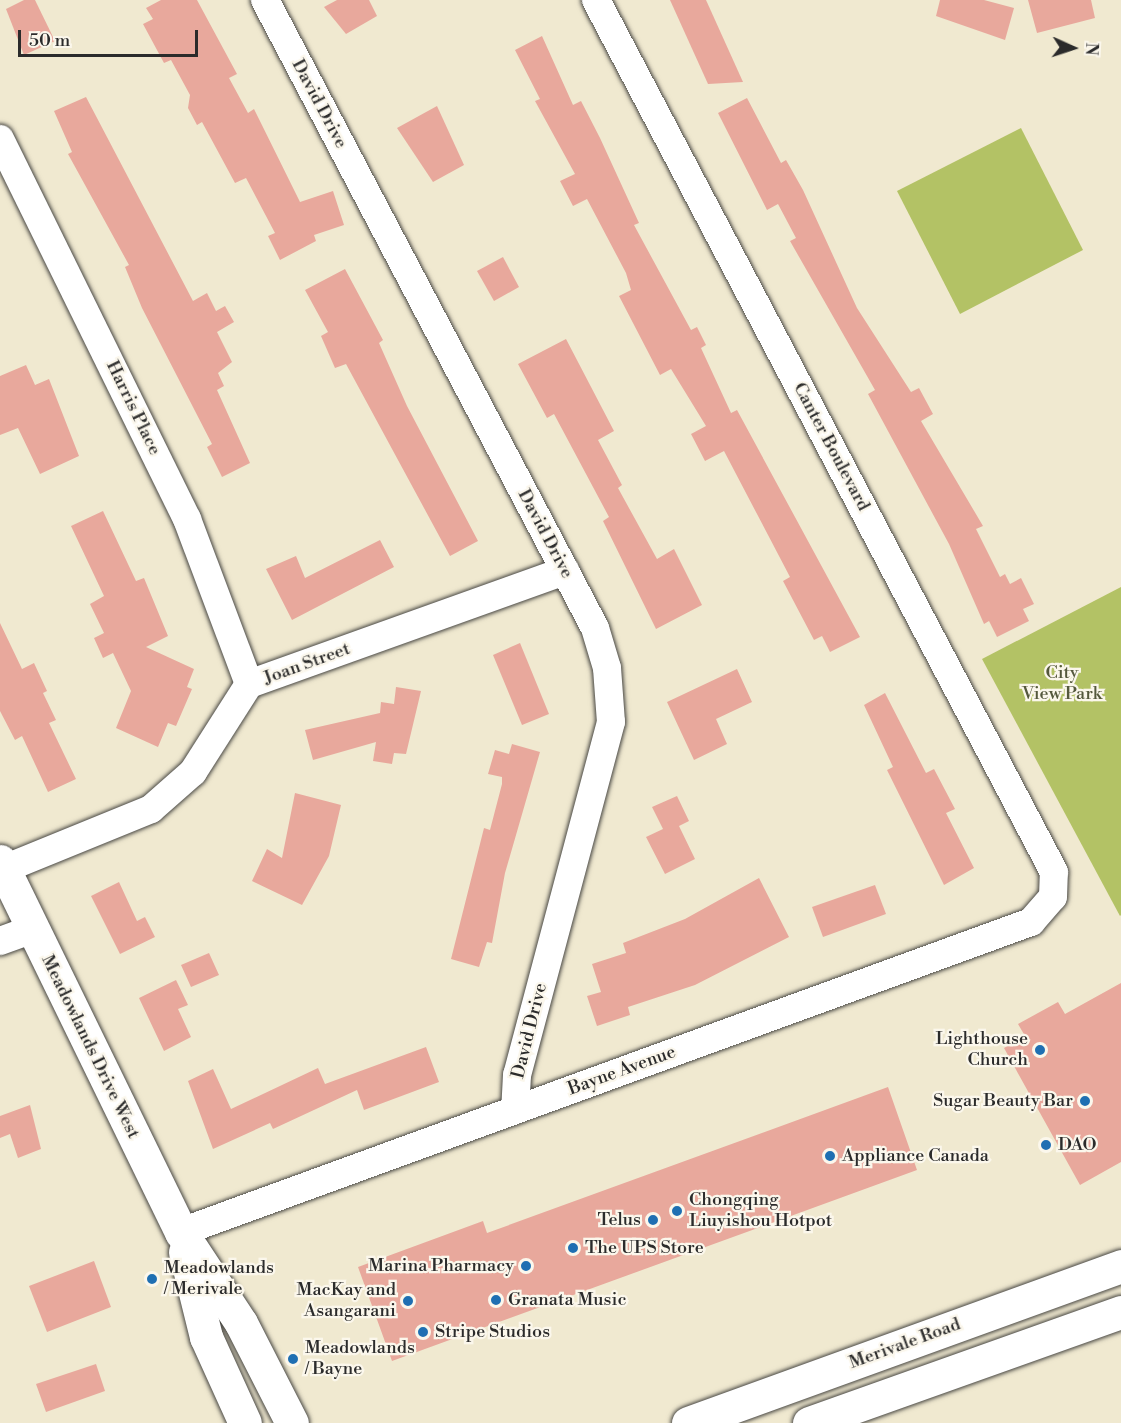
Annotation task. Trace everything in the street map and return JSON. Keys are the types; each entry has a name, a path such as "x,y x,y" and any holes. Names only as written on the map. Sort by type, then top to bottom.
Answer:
{"main road":[{"name":"Meadowlands Drive West","path":"2,865 181,1232 241,1323 292,1423"},
{"name":"Meadowlands Drive West","path":"181,1232 206,1337 245,1423"},
{"name":"Merivale Road","path":"688,1423 1121,1266"},
{"path":"809,1423 1121,1312"}],"street":[{"name":"David Drive","path":"265,0 595,628 607,668 611,722 518,1075 515,1110"},
{"name":"Canter Boulevard","path":"596,0 1054,872 1053,897"},
{"name":"Harris Place","path":"0,139 187,519 249,684"},
{"name":"Joan Street","path":"2,865 151,809 193,772 249,684 565,571"},
{"name":"Bayne Avenue","path":"181,1232 1031,922 1053,897"},
{"path":"0,941 33,929"}],"green space":[{"path":"1021,128 1083,250 960,314 897,191"},
{"name":"City View Park","path":"1121,587 1121,915 1120,916 982,659"}],"building":[{"path":"24,0 35,0 55,41 24,55 6,9"},
{"path":"161,0 197,0 237,74 229,78 248,113 254,109 300,202 333,191 344,225 314,235 316,241 280,260 268,236 275,233 246,178 235,183 202,122 197,125 188,108 190,95 171,60 164,63 143,24 153,19 146,8"},
{"path":"337,0 369,0 377,16 346,34 324,7"},
{"path":"670,0 706,0 743,82 708,84"},
{"path":"940,0 984,0 1014,8 1005,40 936,16"},
{"path":"1028,0 1091,0 1095,18 1037,33"},
{"path":"542,36 573,105 581,101 600,138 639,223 634,225 691,330 697,327 706,345 701,348 731,413 737,410 860,637 830,652 822,636 814,640 783,581 790,577 724,451 705,461 691,434 706,426 671,369 660,375 619,296 631,290 626,273 587,199 573,206 560,181 575,174 535,101 540,99 515,50"},
{"path":"86,97 193,301 207,293 216,311 225,306 234,322 217,332 232,362 218,373 224,386 217,390 250,463 222,477 207,447 212,444 142,308 125,267 129,265 68,154 72,152 54,111"},
{"path":"747,98 781,163 786,160 803,190 857,308 911,392 919,388 933,414 921,421 983,526 976,529 1000,577 1005,574 1010,584 1021,578 1034,604 1023,609 1029,621 997,637 989,621 984,624 949,544 868,394 875,390 790,241 796,238 778,204 767,210 718,113"},
{"path":"437,106 464,165 433,182 397,128"},
{"path":"503,257 519,287 494,301 477,271"},
{"path":"345,269 383,340 379,343 407,406 478,541 450,556 346,364 335,368 321,336 328,332 305,290"},
{"path":"566,339 614,431 598,440 622,485 618,488 657,559 674,549 702,605 656,629 603,521 609,517 554,414 547,418 518,364"},
{"path":"26,365 35,385 49,379 79,456 40,474 18,428 0,435 0,376"},
{"path":"103,511 136,581 144,578 168,636 146,647 194,669 187,687 192,689 176,726 168,723 158,747 116,728 131,691 113,653 103,658 94,638 104,633 90,604 104,596 71,526"},
{"path":"380,540 394,567 292,620 266,569 296,556 305,578"},
{"path":"0,623 22,669 34,663 47,691 43,693 56,720 49,723 76,779 48,792 22,736 15,740 0,711"},
{"path":"520,643 549,714 522,725 493,655"},
{"path":"737,669 752,702 716,719 727,744 694,760 667,702"},
{"path":"396,687 421,691 406,754 394,753 392,764 373,761 376,742 313,760 305,730 380,713 381,702 394,704"},
{"path":"885,693 926,773 934,769 955,809 946,813 974,868 944,885 887,770 893,767 864,705"},
{"path":"512,744 540,752 505,873 492,943 487,942 479,967 451,959 484,828 490,830 502,784 502,777 488,774 495,750 509,754"},
{"path":"295,793 341,805 329,856 302,905 252,881 267,849 282,858"},
{"path":"677,796 689,821 679,826 695,859 665,874 646,837 663,829 652,807"},
{"path":"759,878 789,937 695,985 628,1007 630,1015 597,1026 587,996 601,992 592,964 626,953 623,943 685,919"},
{"path":"119,882 137,921 145,917 155,937 120,954 91,896"},
{"path":"875,885 886,914 823,937 812,907"},
{"path":"209,953 219,975 191,987 181,965"},
{"path":"176,980 188,1005 178,1009 191,1037 164,1051 139,998"},
{"path":"1121,983 1121,1162 1080,1185 1004,1048 1025,1036 1018,1024 1058,1002 1065,1014"},
{"path":"426,1047 439,1082 364,1110 357,1090 273,1129 270,1123 213,1149 188,1081 213,1069 231,1109 318,1068 325,1084"},
{"path":"888,1087 917,1170 392,1361 358,1267 483,1221 487,1233"},
{"path":"30,1105 41,1149 18,1158 10,1134 0,1138 0,1116"},
{"path":"94,1261 111,1307 47,1332 29,1286"},
{"path":"96,1364 105,1391 46,1412 36,1384"}],"place":[{"name":"Lighthouse Church","path":"1040,1050"},
{"name":"Sugar Beauty Bar","path":"1085,1101"},
{"name":"DAO","path":"1046,1145"},
{"name":"Appliance Canada","path":"830,1156"},
{"name":"Chongqing Liuyishou Hotpot","path":"677,1211"},
{"name":"Telus","path":"653,1220"},
{"name":"The UPS Store","path":"573,1248"},
{"name":"Marina Pharmacy","path":"526,1266"},
{"name":"Meadowlands / Merivale","path":"152,1279"},
{"name":"Granata Music","path":"496,1300"},
{"name":"MacKay and Asangarani","path":"408,1301"},
{"name":"Stripe Studios","path":"423,1332"},
{"name":"Meadowlands / Bayne","path":"293,1359"}]}
